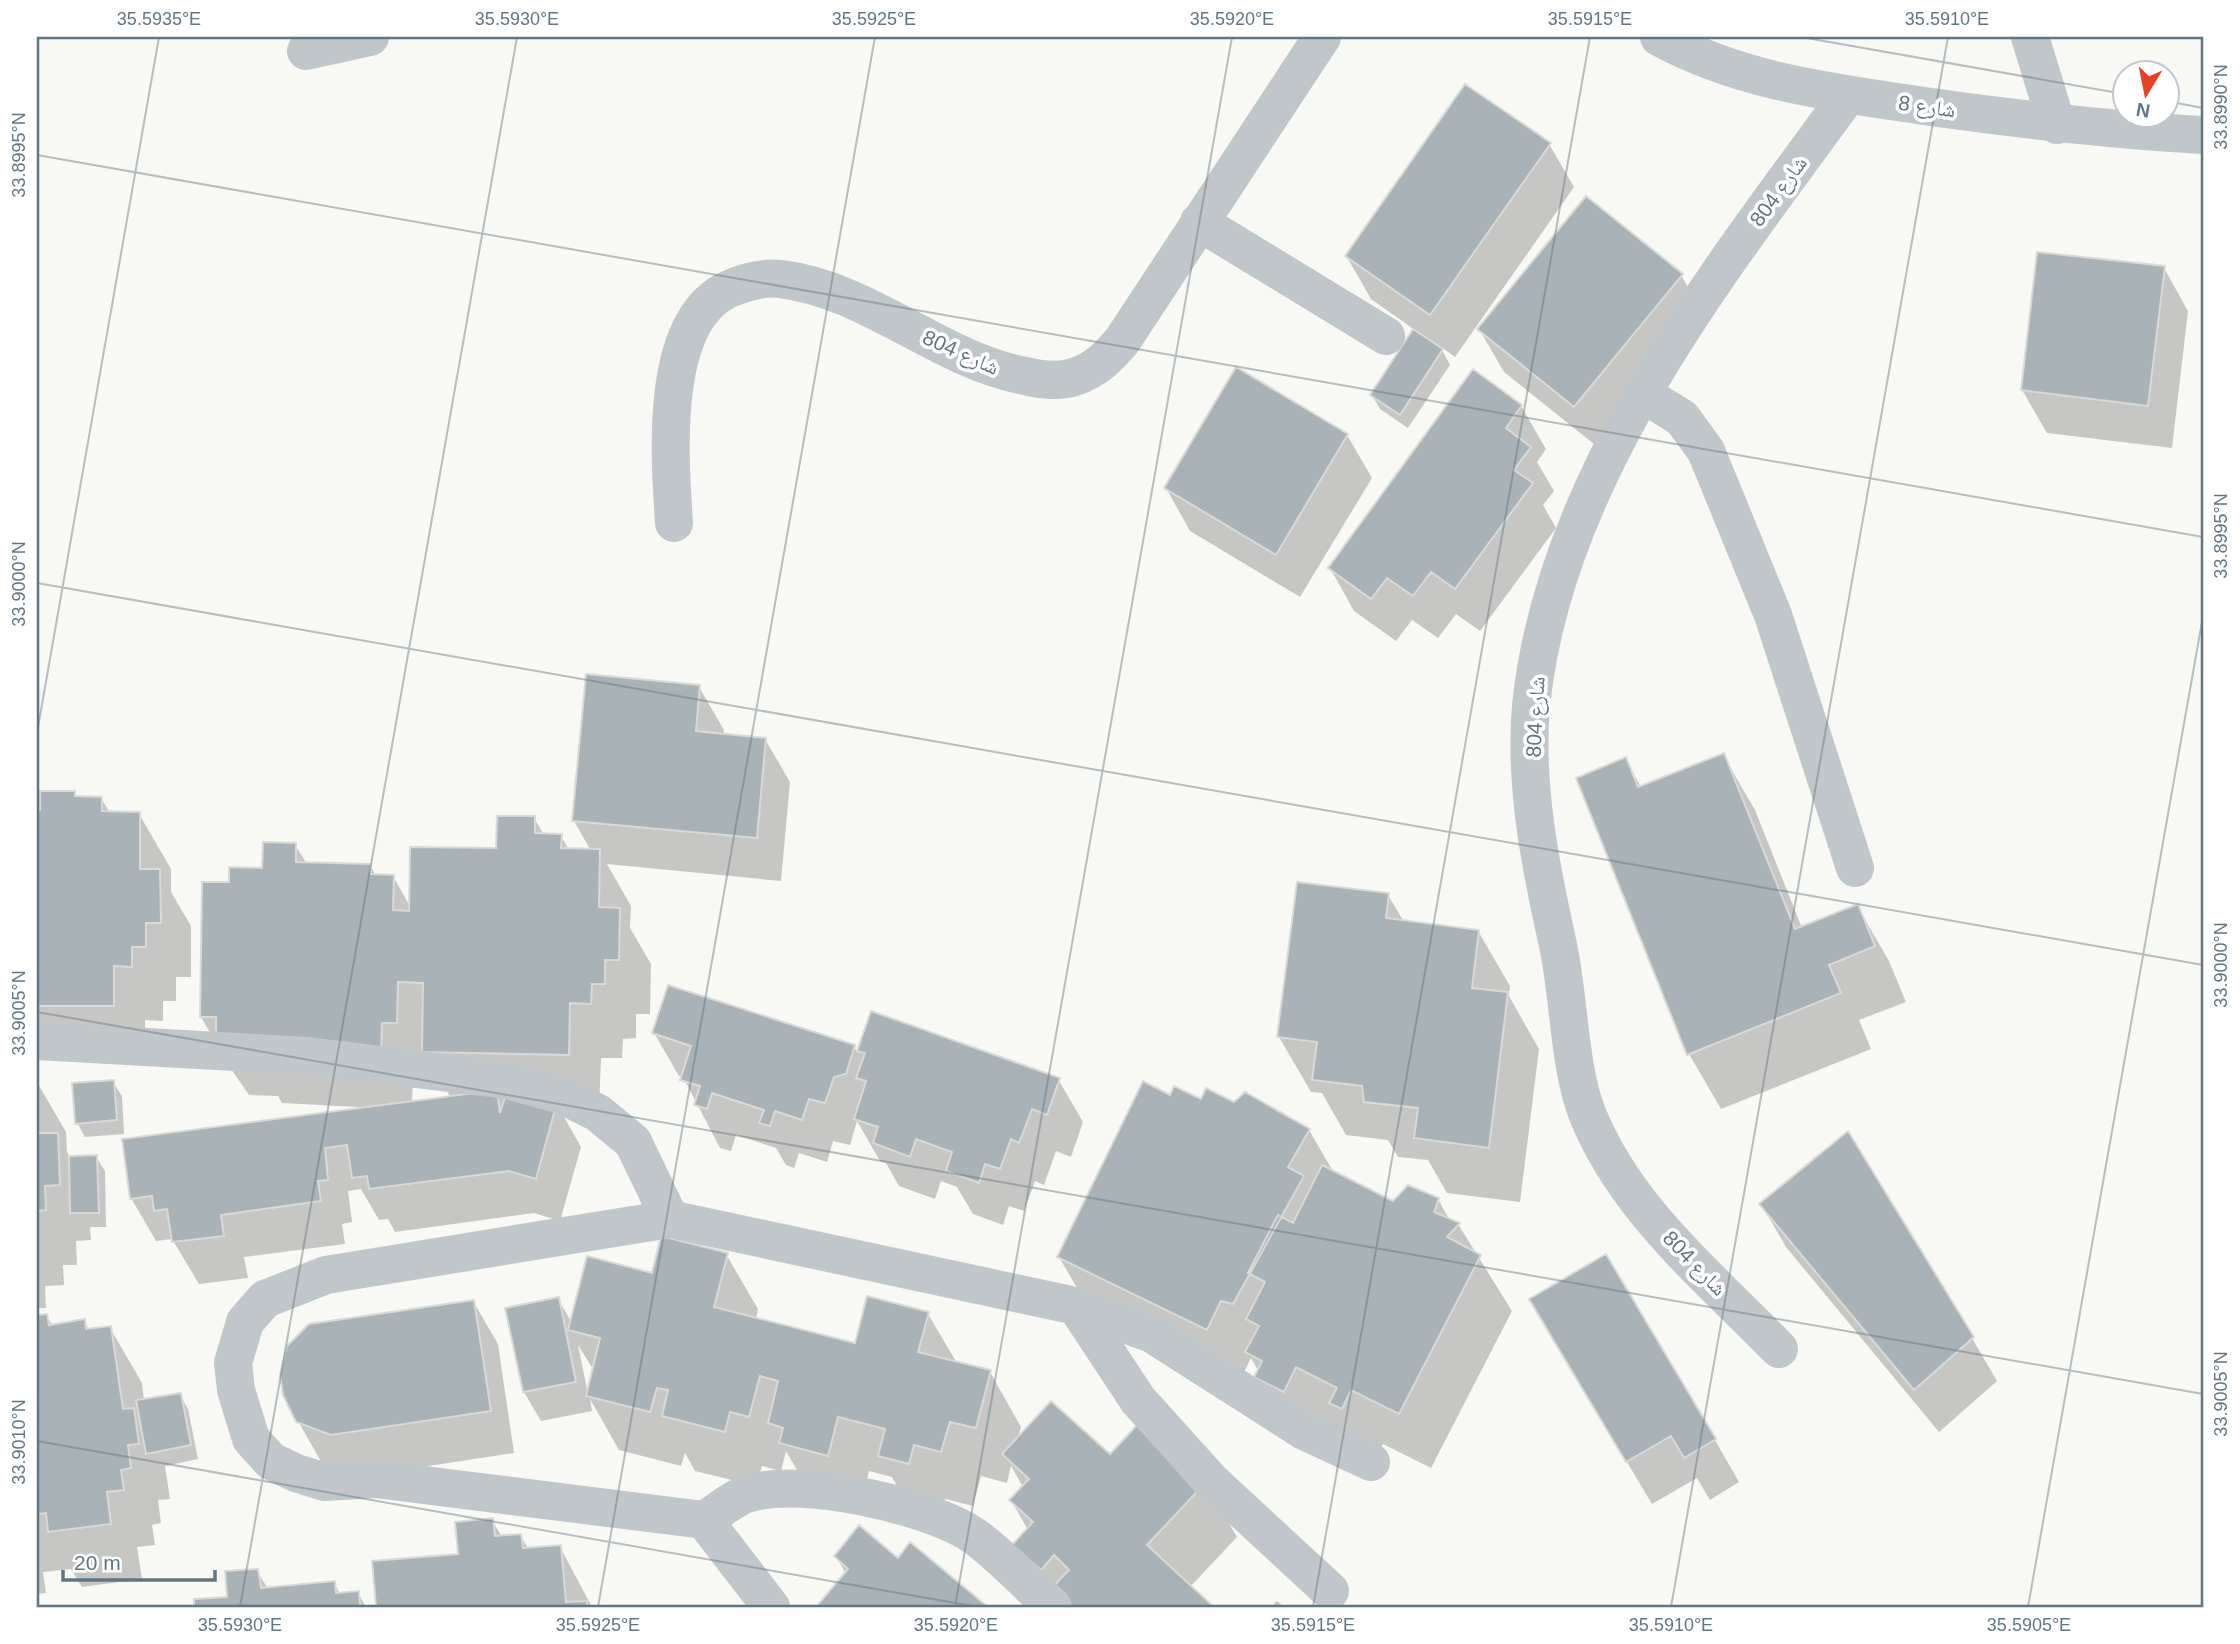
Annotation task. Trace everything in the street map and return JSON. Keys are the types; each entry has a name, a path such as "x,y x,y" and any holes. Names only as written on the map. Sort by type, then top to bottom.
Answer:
{"street":[{"path":"306,51 370,37"},
{"name":"شارع 804","path":"674,523 671,460 675,373 695,323 718,294 748,281 780,279 834,293 999,371 1041,380 1076,377 1103,362 1122,341 1322,37"},
{"name":"شارع 8","path":"1659,37 1693,55 1781,84 2057,125 2203,135"},
{"path":"2030,37 2057,125"},
{"name":"شارع 804","path":"1779,1349 1653,1220 1628,1190 1586,1111 1564,976 1542,876 1532,779 1531,709 1541,639 1582,511 1643,394 1696,304 1848,95"},
{"path":"1199,222 1386,336"},
{"path":"1643,394 1682,418 1706,451 1773,615 1855,868"},
{"path":"37,1041 308,1056 507,1080 562,1095 598,1113 633,1142 670,1219"},
{"path":"1053,1607 969,1533 907,1509 846,1492 786,1488 748,1493 704,1520 376,1479 325,1482 296,1473 271,1461 251,1439 236,1390 233,1363 245,1322 265,1299 326,1275 670,1219 1076,1306 1152,1334 1304,1431 1371,1462"},
{"path":"1076,1306 1138,1400 1212,1482 1329,1591"},
{"path":"704,1520 771,1607"}],"building":[{"path":"1465,84 1551,143 1430,315 1345,256"},
{"path":"1586,196 1683,274 1574,407 1477,329"},
{"path":"2037,252 2165,266 2148,406 2021,390"},
{"path":"1413,329 1443,349 1400,415 1370,395"},
{"path":"1236,367 1348,434 1276,555 1164,488"},
{"path":"1473,369 1522,405 1506,428 1531,447 1514,470 1533,483 1455,589 1431,572 1413,596 1387,578 1371,599 1328,568"},
{"path":"586,674 700,685 696,731 766,738 757,838 572,821"},
{"path":"1724,753 1795,929 1858,904 1875,946 1829,965 1841,993 1687,1055 1576,778 1626,757 1638,787"},
{"path":"40,791 75,791 75,796 102,797 102,811 140,812 140,869 160,869 161,923 146,923 146,947 132,947 132,967 114,966 114,1006 37,1006 37,810 40,810"},
{"path":"497,816 535,816 535,833 562,834 561,848 600,849 599,907 620,908 619,960 605,960 605,984 592,984 591,1004 570,1003 569,1055 422,1052 423,983 398,982 397,1023 382,1023 381,1052 216,1040 216,1017 200,1017 202,882 229,882 229,867 262,868 263,842 296,843 296,862 371,864 371,874 394,875 393,910 409,911 410,847 496,848"},
{"path":"1297,882 1389,893 1386,918 1479,930 1472,988 1508,992 1489,1148 1414,1138 1418,1108 1364,1102 1362,1086 1312,1080 1317,1042 1277,1037"},
{"path":"668,985 855,1045 846,1074 834,1077 825,1103 809,1099 802,1120 775,1111 770,1126 759,1123 764,1110 712,1093 707,1109 694,1105 700,1086 680,1080 691,1046 652,1033"},
{"path":"871,1011 1060,1078 1047,1115 1032,1109 1019,1143 1011,1139 1000,1169 985,1164 979,1183 946,1171 952,1152 916,1139 910,1157 873,1143 878,1127 854,1119 866,1081 856,1078 865,1053 857,1051"},
{"path":"114,1080 117,1120 75,1124 72,1083"},
{"path":"1143,1081 1170,1095 1174,1086 1201,1099 1206,1088 1234,1102 1245,1092 1310,1129 1288,1167 1304,1176 1233,1304 1221,1301 1207,1330 1057,1257"},
{"path":"508,1088 557,1102 536,1179 509,1171 369,1189 367,1176 352,1178 347,1145 325,1148 328,1180 318,1181 321,1201 221,1215 224,1236 172,1242 167,1209 154,1211 152,1196 130,1199 122,1139 497,1090 500,1113"},
{"path":"37,1115 38,1133 58,1133 60,1185 45,1186 46,1210 37,1211"},
{"path":"1848,1131 1974,1337 1914,1390 1759,1204"},
{"path":"97,1155 99,1213 70,1213 69,1156"},
{"path":"1322,1165 1393,1201 1408,1185 1439,1198 1434,1212 1460,1223 1447,1237 1481,1255 1399,1414 1351,1390 1342,1409 1329,1403 1337,1388 1296,1367 1284,1392 1254,1377 1262,1361 1245,1352 1259,1326 1246,1319 1265,1282 1248,1273 1278,1215 1293,1223"},
{"path":"661,1236 728,1253 714,1307 855,1343 867,1296 929,1312 918,1352 991,1370 976,1428 950,1422 941,1452 914,1445 909,1464 878,1456 885,1429 838,1417 828,1456 779,1443 783,1428 768,1423 778,1381 760,1376 749,1417 730,1412 725,1432 662,1416 668,1390 657,1388 650,1412 586,1396 600,1338 568,1330 587,1256 652,1273"},
{"path":"1606,1254 1716,1439 1684,1458 1671,1436 1626,1462 1529,1299"},
{"path":"559,1297 576,1382 523,1392 505,1308"},
{"path":"474,1300 491,1411 331,1435 296,1422 283,1395 280,1374 287,1346 309,1324"},
{"path":"47,1314 49,1325 85,1319 86,1329 111,1326 123,1409 134,1408 139,1444 128,1445 131,1468 121,1470 124,1490 107,1492 111,1524 48,1532 46,1513 37,1514 37,1315"},
{"path":"181,1393 191,1445 146,1454 136,1400"},
{"path":"1051,1401 1110,1454 1141,1421 1207,1481 1147,1545 1214,1607 1063,1607 1047,1593 1069,1570 1054,1555 1041,1570 1012,1545 1033,1522 1009,1500 1029,1479 1002,1454"},
{"path":"493,1518 495,1536 521,1534 523,1548 561,1545 566,1602 587,1601 587,1607 376,1607 372,1561 458,1554 455,1522"},
{"path":"859,1525 898,1558 910,1542 988,1607 816,1607 848,1569 834,1556"},
{"path":"258,1569 261,1588 335,1581 336,1593 359,1591 360,1607 194,1607 194,1599 227,1597 225,1571"}]}
